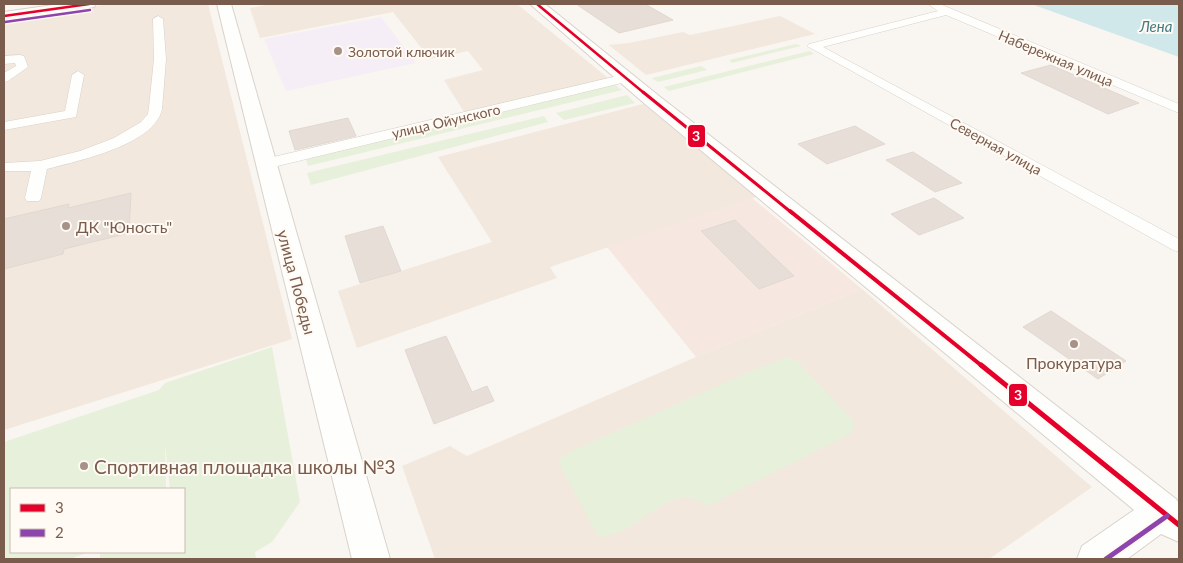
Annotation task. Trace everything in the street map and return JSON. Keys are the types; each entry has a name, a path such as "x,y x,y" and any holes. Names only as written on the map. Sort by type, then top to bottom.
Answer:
{"main road":[{"path":"4,16 89,4"},
{"name":"улица Победы","path":"224,4 371,559"},
{"path":"537,4 1171,518 1096,559"}],"street":[{"name":"Набережная улица","path":"933,4 947,12 1179,110"},
{"name":"Северная улица","path":"947,12 813,46 1179,246"},
{"path":"4,167 40,166 84,155 118,141 140,129 154,114 161,68 158,19"},
{"path":"4,60 20,59 22,67 4,78"},
{"path":"4,126 71,114 78,76"},
{"name":"улица Ойунского","path":"265,164 626,78"},
{"path":"33,198 40,166"}],"shaded area":[{"path":"110,4 208,4 292,339 4,430 4,19"},
{"path":"272,4 517,4 608,78 464,112 444,80 483,70 468,51 430,59 393,12 260,38 250,8"},
{"path":"780,16 815,34 646,75 609,45 683,32 690,35"},
{"name":"Золотой ключик","path":"381,17 416,63 286,91 264,39"},
{"path":"643,104 756,197 550,267 557,278 357,348 338,291 492,242 438,157"},
{"path":"752,198 862,289 696,357 607,247"},
{"path":"862,289 1092,487 989,559 435,559 402,466 450,446 467,456 696,357"}],"green space":[{"path":"796,44 801,46 732,63 729,60"},
{"path":"810,51 814,54 669,91 664,87"},
{"path":"701,66 707,70 658,82 652,78"},
{"path":"614,84 622,90 308,166 305,156"},
{"path":"627,95 635,103 564,120 556,113"},
{"path":"544,116 548,122 311,185 307,173"},
{"path":"272,347 300,502 272,542 255,552 256,559 100,559 100,553 185,553 185,488 170,488 165,445 166,488 10,488 10,553 86,553 70,559 4,559 4,442 159,390 165,383"},
{"path":"787,357 797,361 853,420 854,427 850,434 708,506 690,498 679,499 656,509 622,531 598,536 558,462 565,454"}],"water":[{"name":"Лена","path":"1031,4 1179,4 1179,57 1034,5"}],"building":[{"path":"576,4 645,4 673,20 619,33"},
{"path":"1051,65 1139,103 1108,114 1021,73"},
{"path":"348,118 356,136 295,150 289,131"},
{"path":"855,126 885,144 827,164 798,144"},
{"path":"913,152 962,183 935,192 886,160"},
{"name":"ДК \"Юность\"","path":"131,193 129,233 64,249 63,254 4,269 4,219 69,204 68,208"},
{"path":"934,198 964,218 919,235 891,214"},
{"path":"735,220 794,276 759,289 701,231"},
{"path":"383,226 401,271 360,283 345,236"},
{"name":"Прокуратура","path":"1051,311 1126,361 1098,379 1023,327"},
{"path":"446,336 472,392 487,386 494,401 434,424 405,350"}],"transit line":[{"name":"3","path":"4,16 89,4"},
{"name":"3","path":"537,4 652,100 1179,525"},
{"name":"2","path":"5,22 90,10"},
{"name":"2","path":"1106,559 1167,516"}],"place":[{"name":"Золотой ключик","path":"338,51"},
{"name":"ДК \"Юность\"","path":"66,226"},
{"name":"Прокуратура","path":"1074,344"},
{"name":"Спортивная площадка школы №3","path":"84,466"}]}
